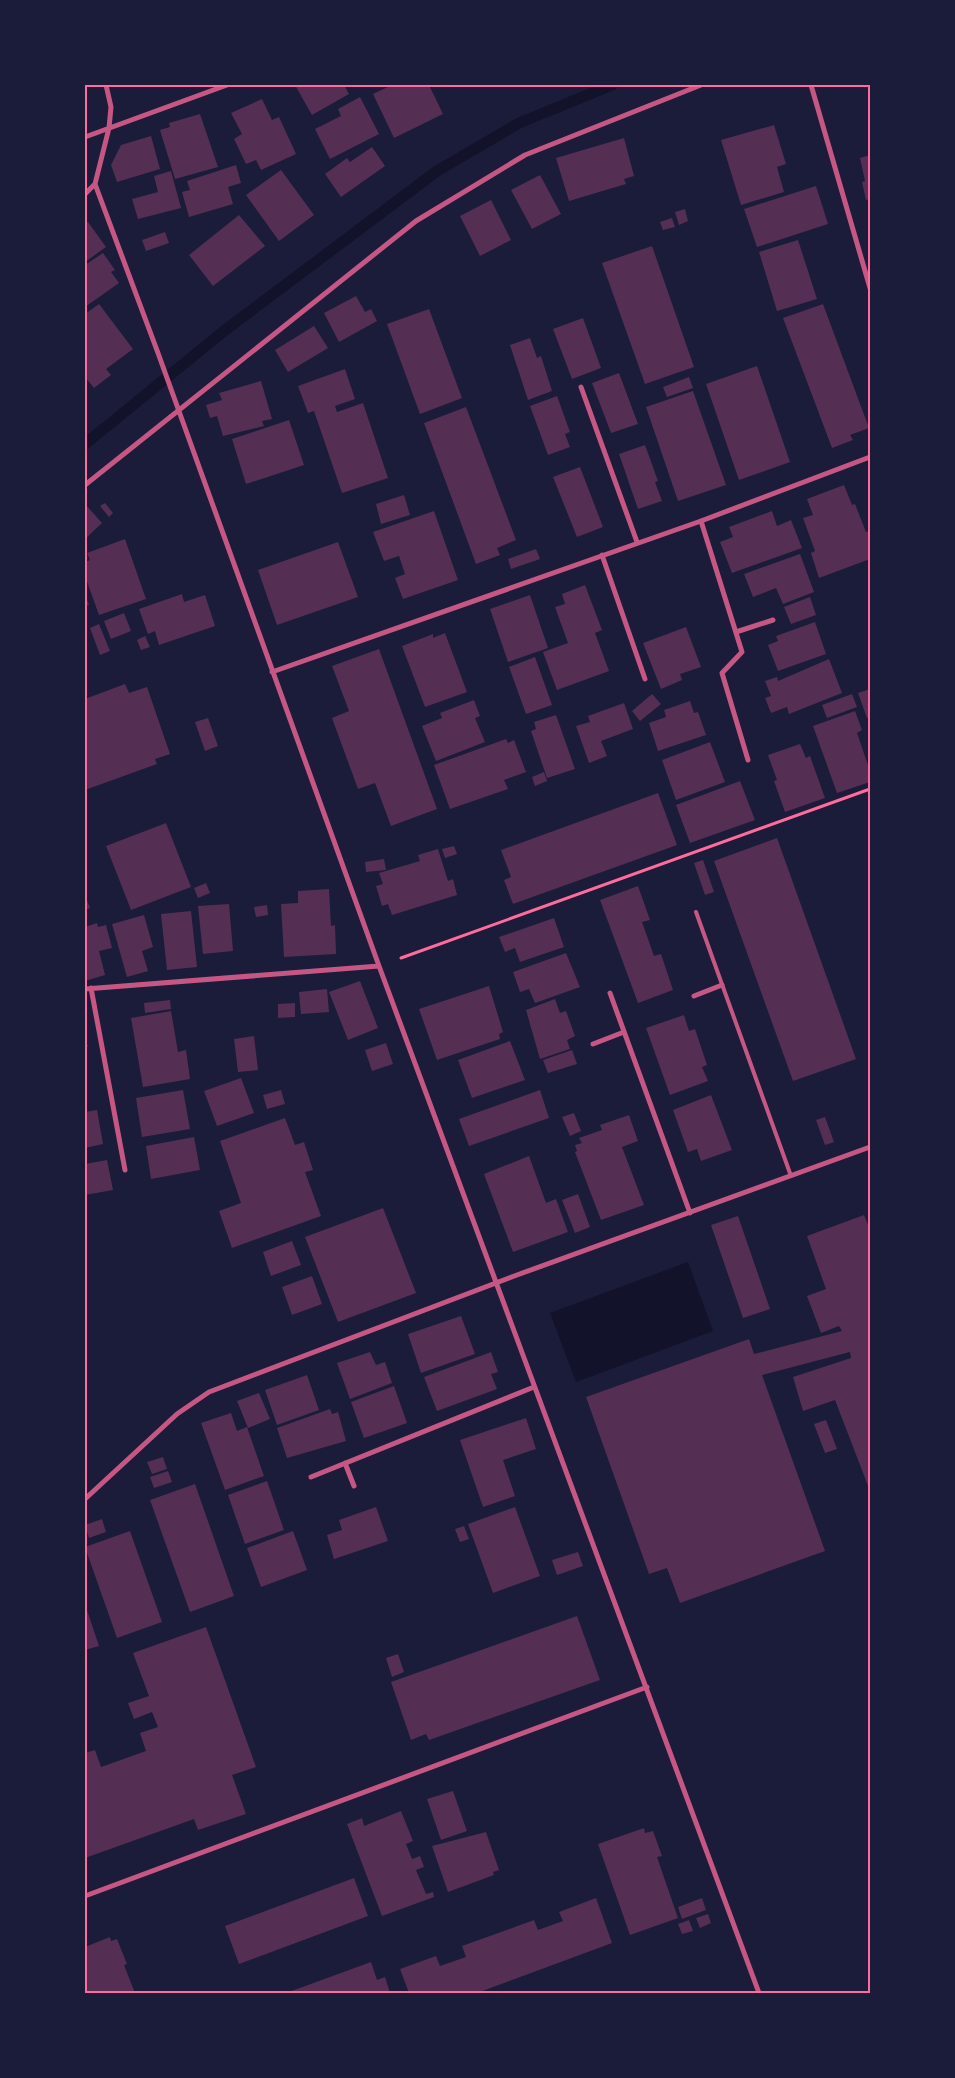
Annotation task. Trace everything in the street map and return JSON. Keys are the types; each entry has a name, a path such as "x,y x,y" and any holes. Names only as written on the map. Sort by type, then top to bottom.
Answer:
{"street":[{"path":"85,194 95,184 110,128 111,107 106,85"},
{"path":"85,137 227,85"},
{"path":"85,485 416,221 525,155 701,85"},
{"path":"811,85 870,288"},
{"path":"95,184 158,353 379,966 759,1993"},
{"path":"581,387 637,542"},
{"path":"272,672 701,521 870,457"},
{"path":"701,521 742,652 722,673 748,760"},
{"path":"602,555 645,679"},
{"path":"736,632 773,620"},
{"path":"85,989 379,966"},
{"path":"694,996 722,985"},
{"path":"91,988 125,1170"},
{"path":"610,993 690,1213"},
{"path":"593,1044 624,1032"},
{"path":"85,1499 177,1414 209,1392 496,1283 870,1147"},
{"path":"311,1477 534,1388"},
{"path":"345,1463 354,1486"},
{"path":"85,1896 647,1687"}],"lane":[{"path":"696,912 790,1176"}],"path":[{"path":"379,966 870,789"}],"shaded area":[{"path":"688,1262 713,1331 576,1382 550,1313"}],"building":[{"path":"295,85 344,85 349,94 312,115"},
{"path":"392,85 429,85 443,114 394,138 373,94"},
{"path":"360,97 379,134 330,159 315,129 341,116 338,109"},
{"path":"262,99 272,120 279,117 296,154 261,170 256,160 246,164 234,139 242,134 231,113"},
{"path":"200,114 218,167 175,179 160,130 170,127 169,123"},
{"path":"774,125 786,164 777,167 784,192 741,205 721,140"},
{"path":"151,136 160,169 117,182 111,165 121,145"},
{"path":"624,138 634,176 624,179 626,184 569,201 556,158"},
{"path":"372,147 385,166 341,197 325,174 347,158 350,162"},
{"path":"870,155 870,199 866,200 862,182 865,181 860,158"},
{"path":"236,165 241,183 228,187 233,204 189,217 182,192 190,190 187,181"},
{"path":"281,170 314,215 279,241 246,195"},
{"path":"171,171 181,208 138,219 132,199 158,192 154,176"},
{"path":"540,175 561,214 532,229 511,190"},
{"path":"816,186 828,224 757,247 744,209"},
{"path":"491,200 511,240 480,256 460,216"},
{"path":"685,209 688,221 679,225 675,212"},
{"path":"239,215 265,246 213,286 189,255"},
{"path":"672,218 675,227 663,230 660,222"},
{"path":"88,222 106,247 85,262 85,224"},
{"path":"165,232 169,243 146,251 142,240"},
{"path":"798,240 817,299 777,311 759,252"},
{"path":"652,246 694,367 645,384 602,263"},
{"path":"103,253 115,270 111,272 119,283 85,307 85,265"},
{"path":"356,296 365,312 371,309 377,321 339,342 324,313"},
{"path":"99,304 133,349 106,369 111,375 94,388 85,377 85,314"},
{"path":"823,304 869,428 850,435 853,440 832,448 783,318"},
{"path":"429,309 462,398 420,414 387,324"},
{"path":"583,318 601,368 572,379 553,329"},
{"path":"314,326 328,348 288,372 275,350"},
{"path":"530,338 537,358 541,356 552,391 528,400 510,345"},
{"path":"757,366 790,462 739,480 706,384"},
{"path":"345,369 355,399 335,406 337,412 363,403 388,478 342,493 314,411 308,413 298,386"},
{"path":"619,373 638,424 611,433 592,383"},
{"path":"689,377 693,388 667,397 663,387"},
{"path":"261,381 272,419 262,421 264,426 223,436 217,416 210,418 206,405 222,400 219,393"},
{"path":"693,391 726,485 678,501 646,407"},
{"path":"557,396 570,432 565,434 570,447 548,455 530,406"},
{"path":"466,407 516,540 497,548 500,555 476,564 424,423"},
{"path":"289,420 304,465 246,484 232,439"},
{"path":"645,445 658,481 655,482 662,501 638,509 619,454"},
{"path":"580,467 603,527 577,537 553,477"},
{"path":"844,485 852,505 855,504 866,532 870,531 870,559 819,578 811,553 815,551 803,518 813,515 807,499"},
{"path":"404,495 410,515 381,524 376,504"},
{"path":"105,503 113,513 109,517 100,506"},
{"path":"85,504 102,523 85,539"},
{"path":"434,511 458,580 403,599 395,578 405,574 399,556 384,561 373,532"},
{"path":"772,511 777,526 791,520 802,548 732,573 720,542 733,537 729,527"},
{"path":"125,539 146,599 99,615 85,576 85,562 90,560 87,553"},
{"path":"338,542 358,597 277,625 258,570"},
{"path":"536,549 540,559 511,569 508,559"},
{"path":"800,554 814,592 783,604 776,588 753,597 744,574"},
{"path":"585,585 602,630 595,633 609,671 557,690 543,652 568,643 555,607 565,604 562,594"},
{"path":"85,594 89,605 85,606"},
{"path":"182,594 184,602 205,595 215,626 159,645 155,631 148,634 139,609"},
{"path":"530,595 548,648 508,662 490,609"},
{"path":"810,597 816,615 791,624 784,607"},
{"path":"124,613 131,631 111,639 104,621"},
{"path":"815,622 826,654 778,671 768,645 778,641 776,636"},
{"path":"99,624 110,651 100,655 90,628"},
{"path":"686,627 701,667 680,674 682,680 661,689 643,643"},
{"path":"445,633 467,692 425,707 402,646 433,634 433,638"},
{"path":"145,636 150,647 141,650 137,640"},
{"path":"379,649 437,809 391,826 375,783 358,789 332,718 349,711 332,666"},
{"path":"535,657 552,705 526,714 509,667"},
{"path":"829,659 842,693 789,714 787,707 771,713 765,698 771,696 765,681 777,677 778,681"},
{"path":"125,684 129,693 147,687 170,754 155,759 157,764 85,790 85,699"},
{"path":"870,689 870,717 867,718 858,693"},
{"path":"652,694 661,704 640,721 632,711"},
{"path":"852,694 857,707 827,718 822,705"},
{"path":"474,700 480,716 475,718 485,742 436,761 422,726 442,718 440,713"},
{"path":"690,701 694,713 698,712 706,735 658,751 649,723 666,717 664,710"},
{"path":"624,703 633,729 601,741 607,756 589,763 576,726 590,722 588,716"},
{"path":"855,711 862,730 857,733 870,771 870,782 837,793 813,726"},
{"path":"556,715 575,769 547,778 531,731 536,729 534,722"},
{"path":"208,718 218,746 205,751 195,722"},
{"path":"506,739 508,743 514,740 526,772 504,780 508,789 450,809 434,765"},
{"path":"710,742 725,782 676,800 662,760"},
{"path":"800,744 806,758 810,756 825,798 785,812 774,781 777,780 768,755"},
{"path":"544,772 547,781 535,786 532,777"},
{"path":"740,781 755,820 690,843 676,805"},
{"path":"658,793 677,845 513,904 504,880 511,877 501,850"},
{"path":"166,823 191,887 131,910 106,846"},
{"path":"777,838 856,1059 793,1081 714,861"},
{"path":"454,846 457,854 445,858 442,849"},
{"path":"438,849 448,881 453,879 457,895 392,915 388,904 382,906 376,886 383,884 379,873 420,861 418,855"},
{"path":"384,859 386,870 366,872 365,862"},
{"path":"703,860 714,892 705,895 694,863"},
{"path":"206,883 210,893 198,898 194,888"},
{"path":"638,886 650,920 642,922 654,956 661,954 673,990 638,1003 600,900"},
{"path":"329,889 331,926 335,925 336,954 284,957 281,904 298,903 298,891"},
{"path":"85,895 90,908 85,910"},
{"path":"229,904 233,951 203,954 198,906"},
{"path":"267,905 268,915 256,917 254,907"},
{"path":"191,911 197,967 167,970 161,914"},
{"path":"144,915 153,947 142,951 148,971 127,977 112,924"},
{"path":"554,918 564,947 520,962 515,948 505,952 499,937"},
{"path":"97,923 98,927 106,925 112,948 99,951 105,975 85,981 85,927"},
{"path":"566,953 580,987 535,1003 529,989 520,992 513,972"},
{"path":"360,981 378,1028 348,1040 329,992"},
{"path":"489,986 503,1032 499,1034 500,1039 437,1060 419,1009"},
{"path":"327,989 329,1012 301,1014 299,992"},
{"path":"555,999 560,1013 566,1011 575,1036 567,1040 570,1049 540,1059 526,1010"},
{"path":"170,1000 171,1009 145,1013 144,1003"},
{"path":"295,1003 295,1017 278,1018 278,1004"},
{"path":"171,1011 178,1052 186,1050 190,1079 143,1087 131,1018"},
{"path":"684,1015 689,1031 695,1029 707,1065 702,1067 708,1081 670,1095 646,1028"},
{"path":"85,1035 88,1047 85,1047"},
{"path":"254,1036 258,1070 238,1072 234,1039"},
{"path":"510,1041 525,1080 472,1098 458,1060"},
{"path":"386,1043 393,1064 372,1071 365,1050"},
{"path":"572,1050 577,1064 548,1073 543,1060"},
{"path":"241,1078 254,1113 217,1126 204,1091"},
{"path":"183,1090 190,1129 142,1137 136,1098"},
{"path":"281,1090 285,1104 267,1109 263,1095"},
{"path":"540,1090 549,1118 469,1146 459,1119"},
{"path":"711,1095 732,1150 701,1161 697,1149 688,1152 673,1110"},
{"path":"97,1110 103,1144 85,1148 85,1112"},
{"path":"574,1113 581,1131 570,1136 562,1117"},
{"path":"629,1115 638,1141 622,1147 644,1205 601,1220 575,1152 577,1151 575,1145 582,1143 579,1138 602,1130 600,1125"},
{"path":"825,1117 834,1142 825,1145 816,1120"},
{"path":"285,1118 295,1145 304,1142 313,1170 305,1172 321,1216 232,1248 219,1211 241,1203 220,1141"},
{"path":"194,1137 200,1170 151,1179 146,1146"},
{"path":"529,1156 546,1203 556,1199 568,1232 513,1252 484,1174"},
{"path":"107,1160 113,1190 85,1195 85,1164"},
{"path":"578,1194 590,1227 575,1233 562,1200"},
{"path":"383,1208 416,1293 338,1322 305,1237"},
{"path":"864,1215 870,1230 870,1491 835,1400 803,1411 793,1377 851,1358 850,1352 762,1375 825,1551 680,1603 667,1568 649,1574 586,1397 749,1339 754,1354 842,1331 839,1326 821,1333 807,1296 826,1289 807,1236"},
{"path":"738,1216 770,1309 743,1318 711,1225"},
{"path":"292,1241 301,1265 271,1276 263,1252"},
{"path":"312,1276 322,1304 292,1315 282,1287"},
{"path":"461,1316 475,1354 421,1373 408,1334"},
{"path":"370,1352 376,1365 385,1362 392,1383 350,1399 337,1363"},
{"path":"491,1352 498,1372 491,1374 497,1389 437,1411 424,1377"},
{"path":"307,1375 319,1410 277,1425 265,1390"},
{"path":"394,1386 407,1423 364,1438 351,1402"},
{"path":"259,1393 270,1419 248,1428 237,1401"},
{"path":"330,1409 332,1414 338,1412 346,1441 287,1458 277,1428"},
{"path":"231,1413 237,1431 247,1427 264,1476 225,1490 201,1423"},
{"path":"526,1418 536,1449 503,1460 515,1496 483,1507 460,1440"},
{"path":"826,1420 837,1449 825,1453 814,1424"},
{"path":"163,1457 167,1469 152,1474 147,1462"},
{"path":"168,1471 172,1482 154,1488 150,1477"},
{"path":"267,1481 284,1530 245,1544 228,1495"},
{"path":"195,1484 234,1596 190,1612 150,1500"},
{"path":"376,1507 388,1541 334,1559 327,1535 342,1530 339,1520"},
{"path":"515,1507 540,1576 493,1593 468,1524"},
{"path":"102,1519 106,1532 89,1538 85,1525"},
{"path":"464,1526 469,1539 460,1542 455,1529"},
{"path":"130,1531 162,1622 117,1638 85,1547"},
{"path":"293,1531 307,1570 261,1587 247,1548"},
{"path":"578,1552 583,1566 557,1575 552,1560"},
{"path":"87,1610 99,1646 85,1650 85,1611"},
{"path":"577,1616 600,1680 429,1740 426,1734 411,1740 391,1682"},
{"path":"206,1627 256,1767 232,1775 246,1814 198,1830 194,1819 85,1858 85,1753 95,1750 101,1767 146,1751 140,1733 158,1727 152,1712 134,1719 128,1703 149,1696 133,1653"},
{"path":"398,1654 404,1672 392,1677 386,1658"},
{"path":"453,1791 467,1831 441,1840 427,1799"},
{"path":"401,1811 413,1841 406,1844 412,1859 420,1856 424,1867 416,1870 426,1894 433,1892 434,1897 382,1916 347,1824 362,1818 364,1826"},
{"path":"644,1828 645,1833 653,1831 662,1856 657,1857 678,1918 630,1935 598,1844"},
{"path":"486,1832 499,1870 493,1872 494,1875 448,1892 432,1846"},
{"path":"354,1878 368,1916 239,1964 225,1926"},
{"path":"596,1898 612,1943 477,1993 409,1993 400,1969 436,1956 440,1966 466,1957 462,1946 534,1920 538,1930 563,1921 559,1912"},
{"path":"702,1898 706,1910 682,1919 678,1907"},
{"path":"708,1914 711,1923 700,1928 696,1918"},
{"path":"689,1920 693,1931 682,1934 678,1924"},
{"path":"110,1937 111,1941 117,1939 127,1964 124,1965 135,1993 85,1993 85,1947"},
{"path":"371,1962 377,1980 385,1977 390,1993 286,1993"}],"waterway":[{"path":"85,444 224,331 437,171 519,123 612,85"}]}
